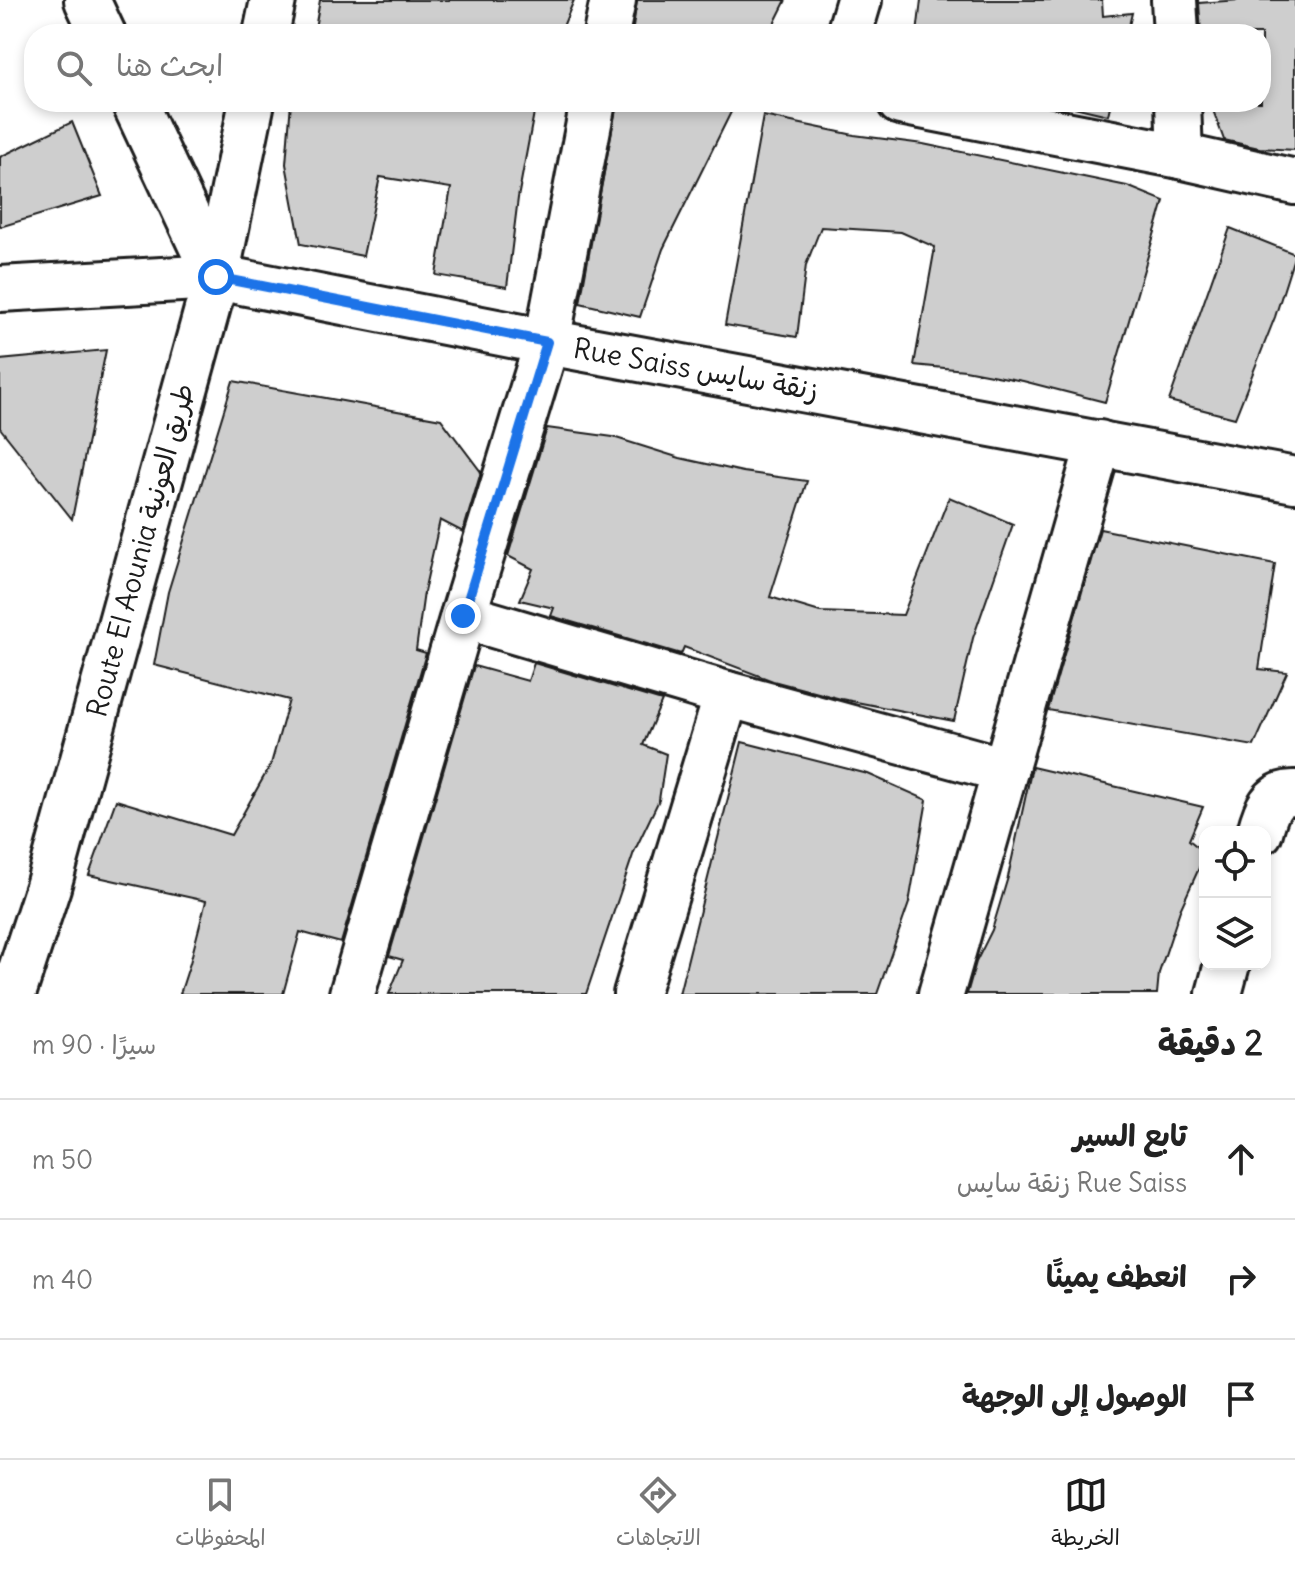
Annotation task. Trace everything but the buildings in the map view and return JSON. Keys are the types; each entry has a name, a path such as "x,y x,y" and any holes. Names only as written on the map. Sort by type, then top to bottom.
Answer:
{"street":[{"path":"87,0 98,24"},
{"path":"268,24 273,0"},
{"path":"608,24 613,0"},
{"path":"852,24 859,0"},
{"path":"1174,0 1175,24"},
{"path":"139,112 216,277"},
{"name":"Route El Aounia طريق العونية","path":"9,989 48,887 216,277 250,112"},
{"path":"352,994 547,342 591,112"},
{"path":"952,112 1180,156 1295,182"},
{"path":"1178,112 1180,156"},
{"name":"Rue Saiss زنقة سايس","path":"0,289 216,277 547,342 1099,443 1292,470"},
{"path":"941,994 1099,443"},
{"path":"463,616 727,694 1005,770"},
{"path":"636,994 727,694"},
{"path":"1261,826 1265,811 1276,799 1289,792 1295,793"},
{"path":"1219,994 1225,970"}],"route":[{"path":"216,277 547,342 463,616"}]}
